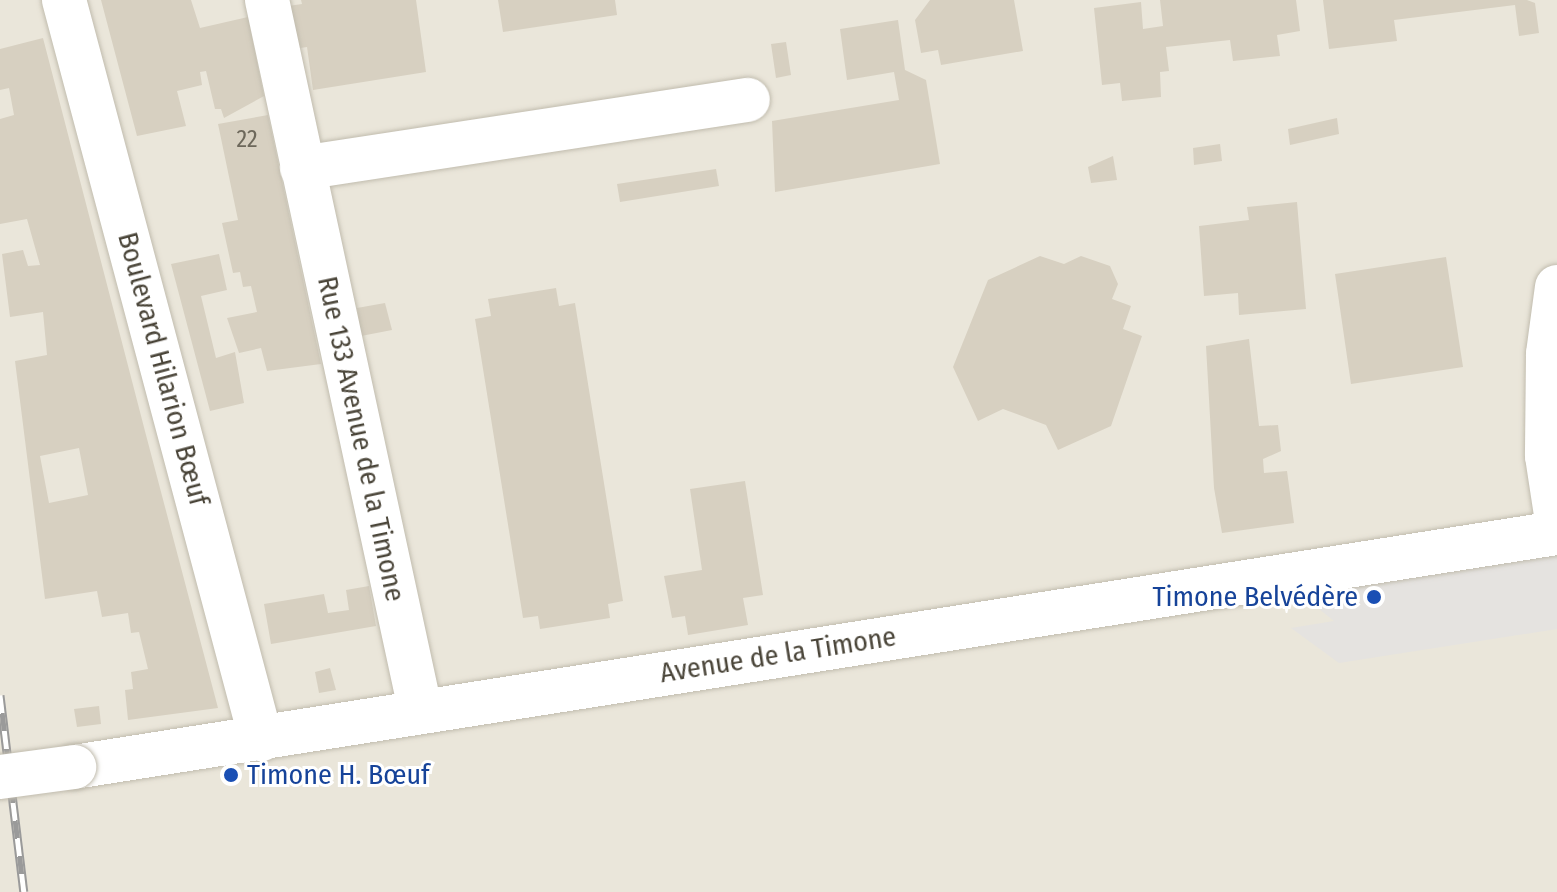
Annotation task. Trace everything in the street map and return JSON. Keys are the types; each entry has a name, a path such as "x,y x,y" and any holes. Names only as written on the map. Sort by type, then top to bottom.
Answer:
{"street":[{"name":"Boulevard Hilarion Bœuf","path":"64,0 261,739"},
{"name":"Rue 133 Avenue de la Timone","path":"267,0 420,709"},
{"path":"302,168 748,100"},
{"path":"1557,287 1548,354 1547,442 1557,521"},
{"name":"Avenue de la Timone","path":"0,777 261,739 420,709 1557,533"}],"shaded area":[{"path":"0,0 1557,0 1557,892 0,892"},
{"path":"1557,534 1557,629 1339,663 1291,628 1334,621 1281,578"}],"building":[{"path":"101,0 191,0 200,28 248,17 264,96 224,118 221,109 215,109 206,71 200,72 202,85 177,91 186,126 137,136"},
{"path":"301,0 416,0 426,72 313,90 307,47 294,49 288,6 302,4"},
{"path":"498,0 615,0 617,15 503,32"},
{"path":"930,0 1014,0 1023,51 941,65 938,50 921,53 915,20"},
{"path":"1160,0 1296,0 1300,31 1277,35 1280,56 1233,61 1230,40 1166,47 1169,71 1160,72 1161,97 1122,101 1120,83 1102,85 1094,8 1141,2 1143,29 1163,26"},
{"path":"1323,0 1527,0 1535,3 1539,33 1519,36 1515,5 1394,20 1397,41 1329,49"},
{"path":"898,20 905,70 926,80 940,164 775,192 772,121 899,100 894,72 847,80 840,29"},
{"path":"43,38 218,708 128,720 125,690 133,689 131,672 148,669 139,632 131,633 128,613 102,617 97,591 45,599 15,361 47,355 43,312 10,317 2,254 23,250 28,266 40,265 27,219 0,224 0,119 14,115 9,88 0,90 0,49","holes":["79,448 88,495 49,503 40,456"]},
{"path":"786,42 791,75 776,78 771,44"},
{"path":"268,115 321,364 267,371 261,348 239,353 227,318 257,312 251,286 243,287 240,272 233,273 222,223 238,220 218,124"},
{"path":"1337,118 1339,134 1290,145 1288,129"},
{"path":"1220,144 1222,161 1194,165 1193,148"},
{"path":"1113,156 1117,180 1091,183 1088,167"},
{"path":"716,169 719,186 620,202 617,184"},
{"path":"1297,202 1306,309 1239,315 1238,293 1204,296 1199,226 1249,220 1247,207"},
{"path":"219,254 227,290 201,296 216,358 235,352 244,403 210,411 171,264"},
{"path":"1040,256 1064,264 1081,256 1110,266 1118,284 1112,299 1131,306 1123,329 1142,336 1111,426 1058,450 1046,425 1003,409 978,421 953,367 988,280"},
{"path":"1446,257 1463,367 1351,384 1335,274"},
{"path":"556,288 559,306 575,303 623,601 608,604 610,618 540,629 538,616 523,618 475,319 491,316 488,299"},
{"path":"385,303 392,330 361,336 357,308"},
{"path":"1249,339 1259,426 1278,425 1281,451 1263,459 1264,473 1287,471 1294,523 1222,533 1214,488 1206,346"},
{"path":"745,481 763,595 743,598 748,625 688,635 685,616 672,618 664,576 702,570 690,489"},
{"path":"369,586 376,626 271,644 264,604 324,594 328,613 349,610 346,590"},
{"path":"330,668 336,690 319,693 315,672"},
{"path":"99,706 101,724 77,727 74,709"}],"railway":[{"path":"0,695 24,892"}],"place":[{"name":"Timone Belvédère","path":"1374,597"},
{"name":"Timone H. Bœuf","path":"231,775"}]}
